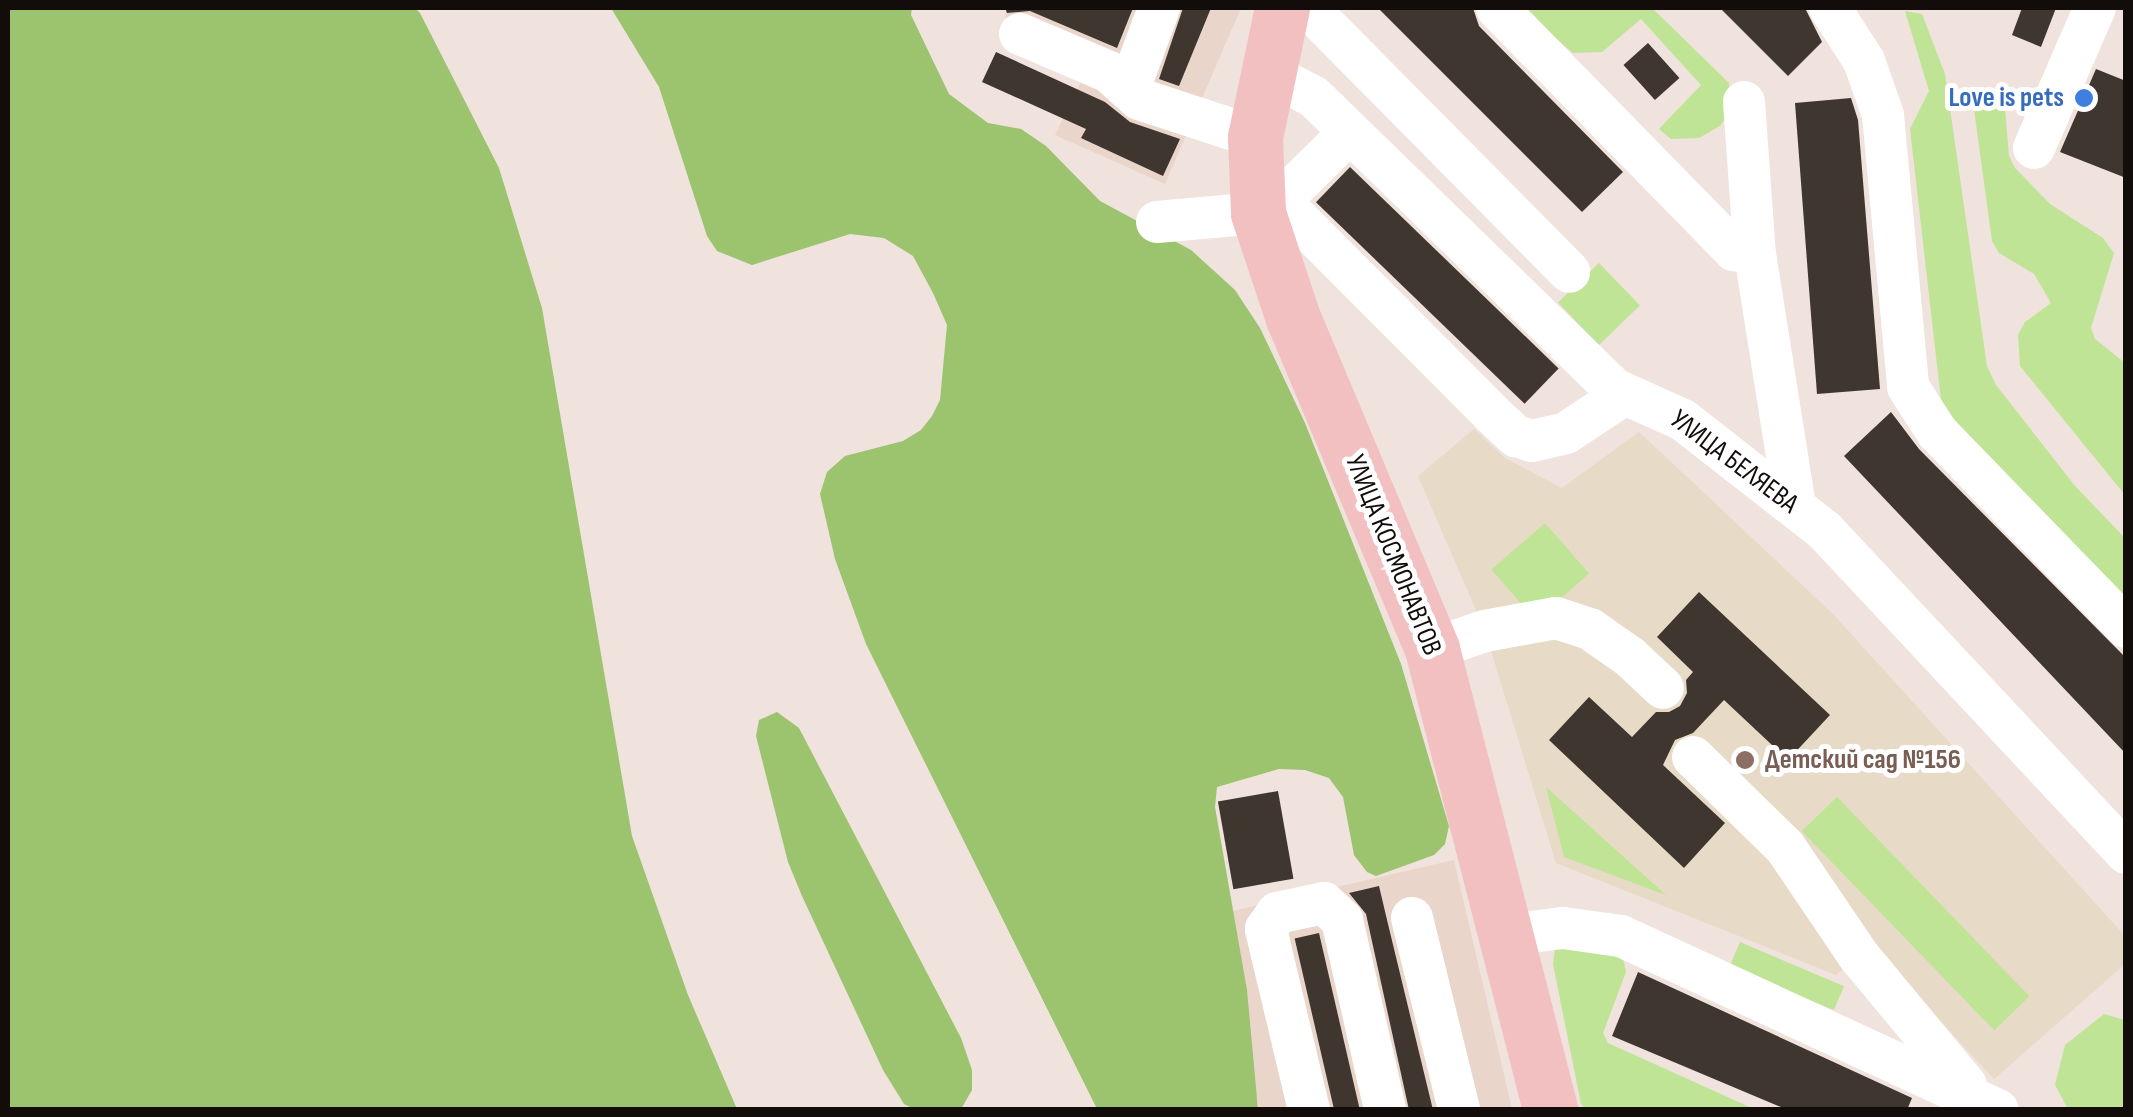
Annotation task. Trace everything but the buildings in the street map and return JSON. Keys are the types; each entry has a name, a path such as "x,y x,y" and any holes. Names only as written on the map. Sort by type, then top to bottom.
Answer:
{"main road":[{"name":"УЛИЦА КОСМОНАВТОВ","path":"1298,26 1255,137 1293,318 1432,648 1550,1110"}],"street":[{"path":"1135,73 1158,8"},
{"path":"1497,8 1734,250 1756,254"},
{"path":"1830,8 1864,61 1884,115 1908,387 1937,432 2126,627"},
{"path":"2034,148 2096,8"},
{"path":"1298,26 1569,272"},
{"name":"УЛИЦА БЕЛЯЕВА","path":"1298,26 1314,97 1622,396 1684,420 1795,507 1868,574 2126,853"},
{"path":"1020,34 1109,72 1139,99 1255,137"},
{"path":"1744,102 1756,254 1795,507"},
{"path":"1156,222 1269,207 1335,147"},
{"path":"1269,207 1516,436 1548,441 1622,396"},
{"path":"1432,648 1485,631 1556,618 1590,628 1663,688"},
{"path":"1693,756 1784,847 1858,955 1987,1103"},
{"path":"1308,1110 1266,929 1277,913 1324,903 1342,920 1385,1110"},
{"path":"1412,918 1459,1110"},
{"path":"1508,934 1563,928 1621,936 1987,1103"}],"shaded area":[{"path":"1007,8 1241,8 1165,184 1055,135 1090,63 1005,17"},
{"name":"Детский сад №156","path":"1474,429 1505,458 1562,488 1639,432 1833,614 2125,936 2125,964 1994,1079 1870,945 1836,975 1556,863 1485,631 1418,476"},
{"path":"1454,860 1512,1109 1260,1109 1215,915"}],"green space":[{"path":"8,8 415,8 420,13 499,168 542,308 632,836 688,995 737,1109 8,1109"},
{"path":"611,8 912,8 911,15 949,94 988,123 1021,129 1046,146 1100,201 1191,250 1235,290 1260,328 1305,423 1401,664 1449,826 1445,844 1434,855 1376,876 1367,872 1354,855 1343,797 1329,778 1305,770 1279,769 1217,787 1215,807 1247,990 1258,1109 1097,1109 866,644 835,559 820,494 827,472 845,456 903,441 921,430 932,416 940,400 947,325 933,293 913,256 884,238 850,234 752,265 717,251 707,236 659,87"},
{"path":"1521,8 1652,8 1729,83 1731,111 1720,126 1699,138 1671,139 1659,129 1701,85 1641,19 1602,52 1573,53"},
{"path":"1905,11 1922,14 1945,74 1987,366 1996,385 2075,486 2125,538 2125,597 1964,434 1941,400 1910,129 1929,91"},
{"path":"1982,89 1998,90 2004,96 2009,156 2015,168 2050,204 2103,238 2114,253 2091,328 2095,339 2125,363 2125,495 2020,366 2018,335 2025,322 2051,303 2034,274 1999,253 1992,241 1973,102"},
{"path":"1599,263 1640,305 1599,345 1558,303"},
{"path":"1545,523 1589,574 1535,620 1491,570"},
{"path":"777,712 799,728 961,1038 972,1070 972,1090 961,1109 914,1109 904,1104 883,1070 802,896 788,862 756,736 759,720"},
{"path":"1546,787 1666,895 1564,857"},
{"path":"1837,797 2029,996 1994,1030 1802,831"},
{"path":"1740,942 1844,986 1834,1010 1730,966"},
{"path":"1564,943 1623,958 1626,972 1603,1033 1608,1043 1754,1109 1586,1109 1581,1104 1553,964 1555,949"},
{"path":"2104,1014 2125,1020 2125,1109 2068,1109 2055,1085 2065,1045"}],"place":[{"name":"Love is pets","path":"2084,98"},
{"name":"Детский сад №156","path":"1745,760"}]}
